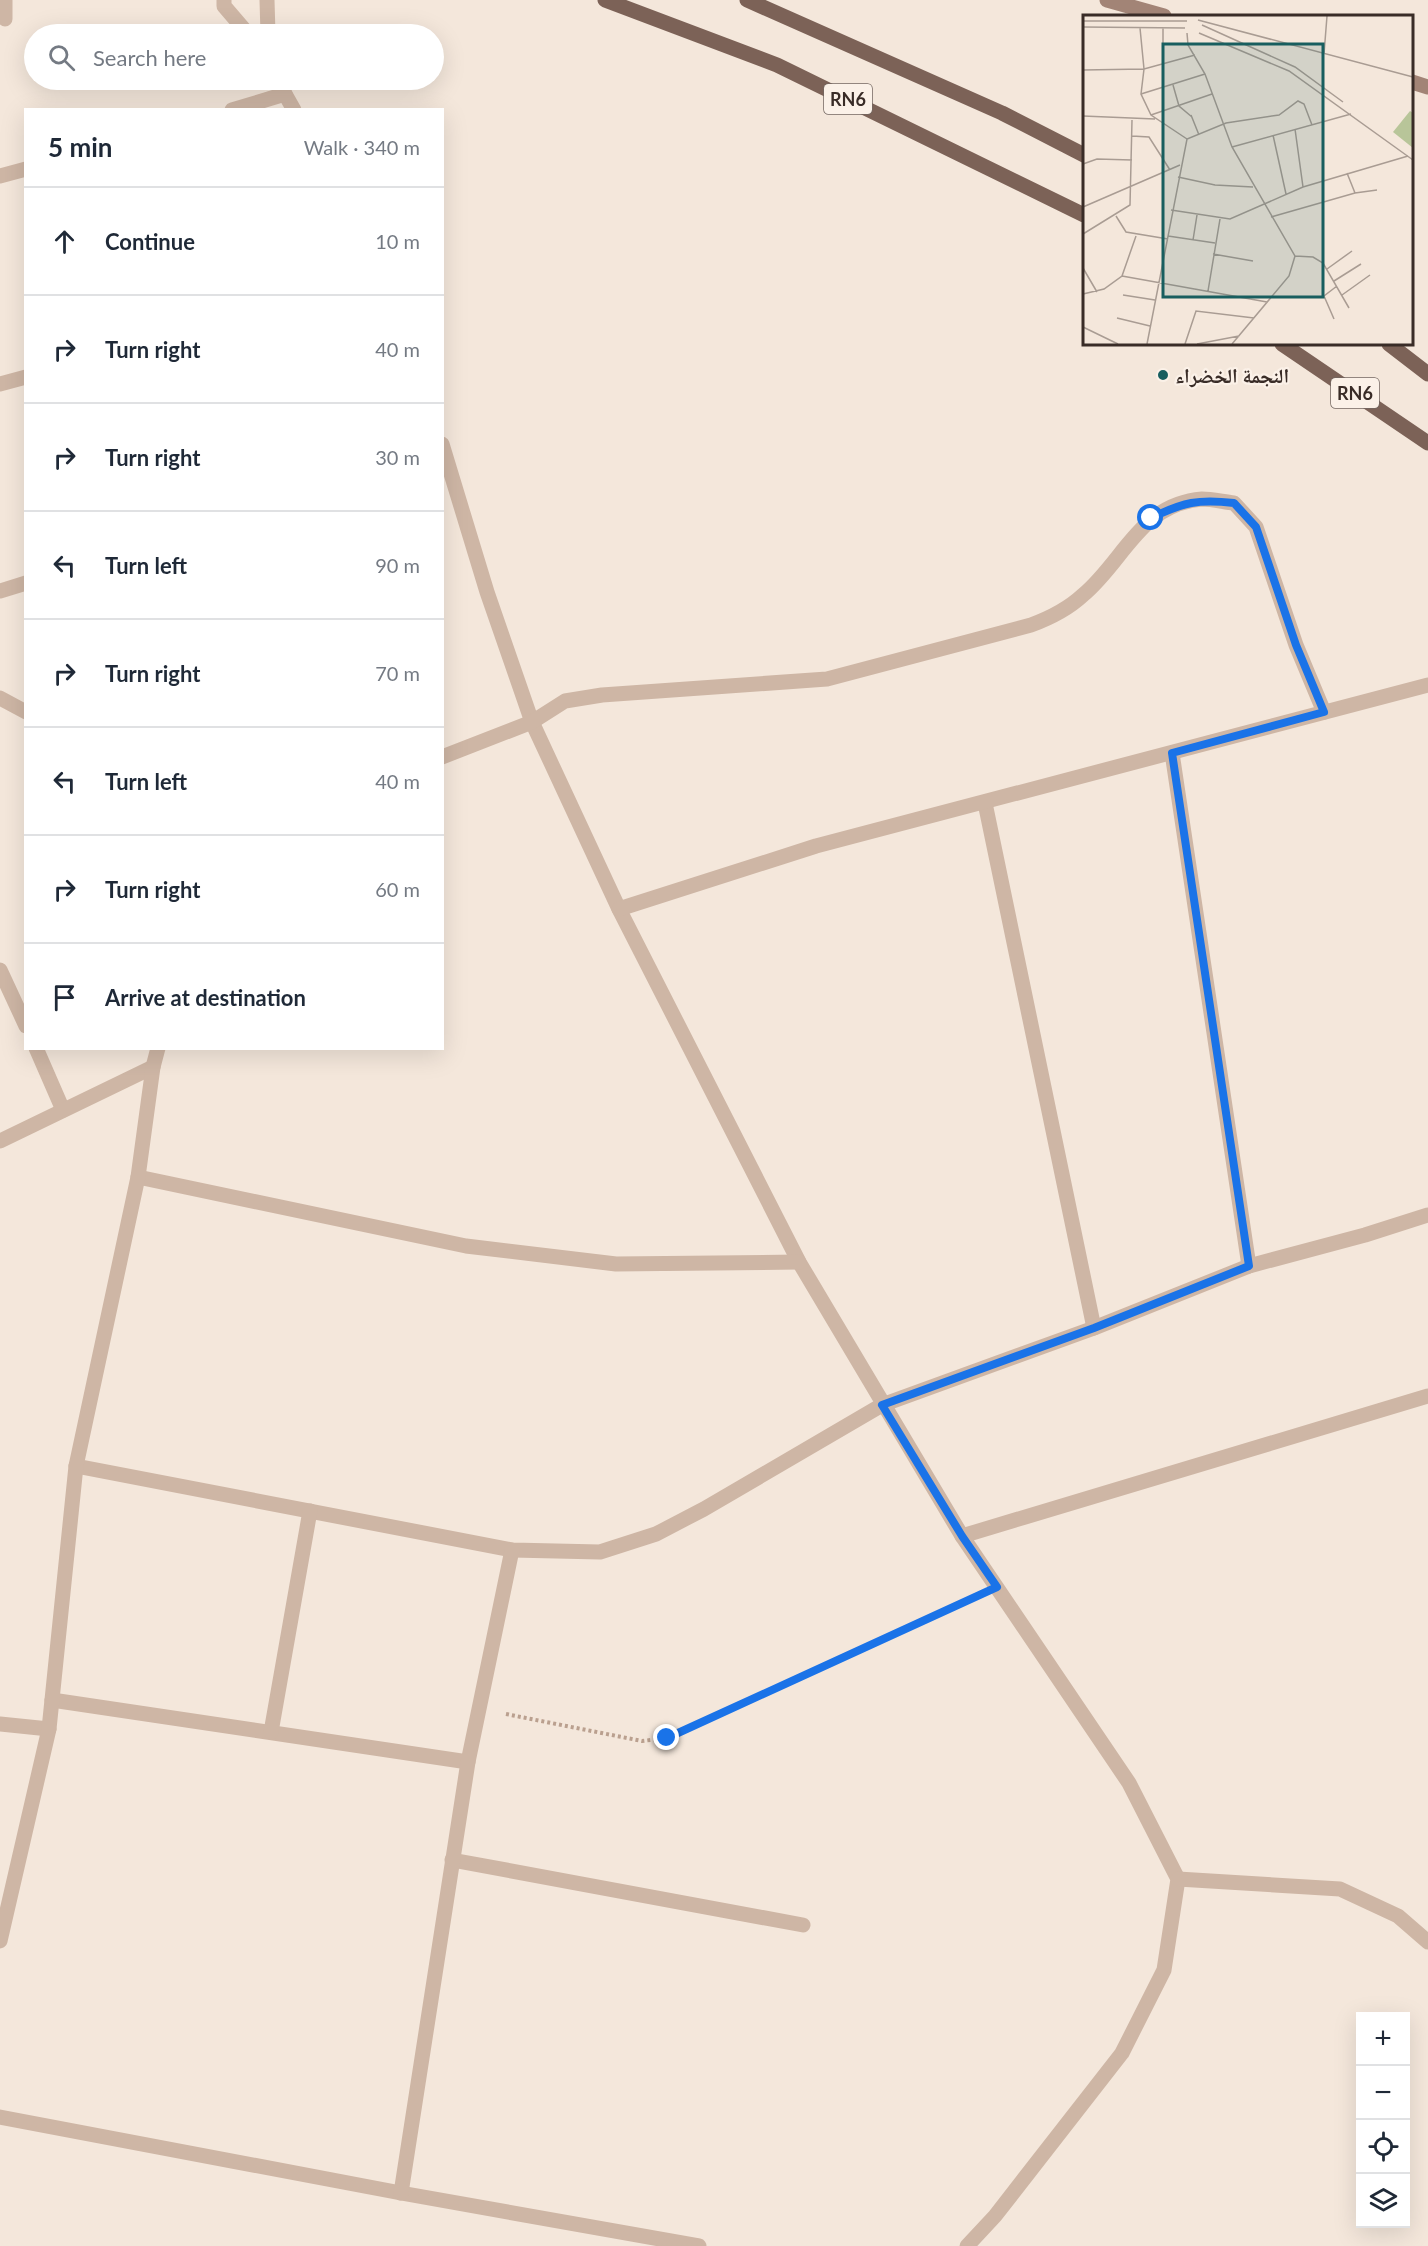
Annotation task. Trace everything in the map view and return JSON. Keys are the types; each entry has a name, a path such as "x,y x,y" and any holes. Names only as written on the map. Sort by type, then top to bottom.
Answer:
{"main road":[{"name":"RN6","path":"605,0 777,65 1083,215"},
{"name":"RN6","path":"747,0 1002,112 1083,154"},
{"path":"1107,0 1160,15"},
{"path":"1413,82 1428,87"},
{"name":"RN6","path":"1283,345 1428,443"},
{"path":"1390,345 1428,374"}],"street":[{"path":"5,0 5,19"},
{"path":"224,0 224,6 239,24"},
{"path":"267,0 268,24"},
{"path":"283,90 293,108"},
{"path":"239,108 285,94"},
{"path":"0,176 24,170"},
{"path":"0,384 24,377"},
{"path":"444,451 487,592 532,722 619,909 799,1262 962,1536 1129,1783 1179,1879 1164,1970 1122,2053 995,2216 968,2246"},
{"path":"444,756 532,722 565,701 602,695 827,679 1031,625 1053,616 1084,595 1151,518 1173,507 1202,499 1234,503 1256,527 1296,645 1324,712"},
{"path":"0,591 24,584"},
{"path":"619,909 816,846 1428,685"},
{"path":"0,698 24,711"},
{"path":"1172,753 1249,1266"},
{"path":"985,803 1094,1328"},
{"path":"0,970 24,1022"},
{"path":"37,1050 63,1110"},
{"path":"0,1941 49,1729 76,1466 138,1177 153,1067 157,1050"},
{"path":"0,1141 153,1067"},
{"path":"138,1177 466,1246 616,1264 799,1262"},
{"path":"76,1466 512,1550 600,1552 657,1534 882,1405 1094,1328 1249,1266 1365,1235 1428,1215"},
{"path":"962,1536 1428,1396"},
{"path":"271,1732 310,1511"},
{"path":"401,2193 468,1762 512,1550"},
{"path":"52,1700 468,1762"},
{"path":"0,1724 49,1729"},
{"path":"452,1860 803,1925"},
{"path":"1179,1879 1340,1889 1398,1916 1428,1942"},
{"path":"0,2117 401,2193 699,2246"}],"path":[{"path":"479,1709 642,1741 667,1738 997,1587"}],"place":[{"name":"النجمة الخضراء","path":"1163,375"}],"route":[{"path":"667,1738 694,1723 844,1658 997,1587 962,1536 882,1405 1094,1328 1249,1266 1172,753 1324,712 1296,645 1256,527 1234,503 1202,499 1173,507 1151,518"}]}
